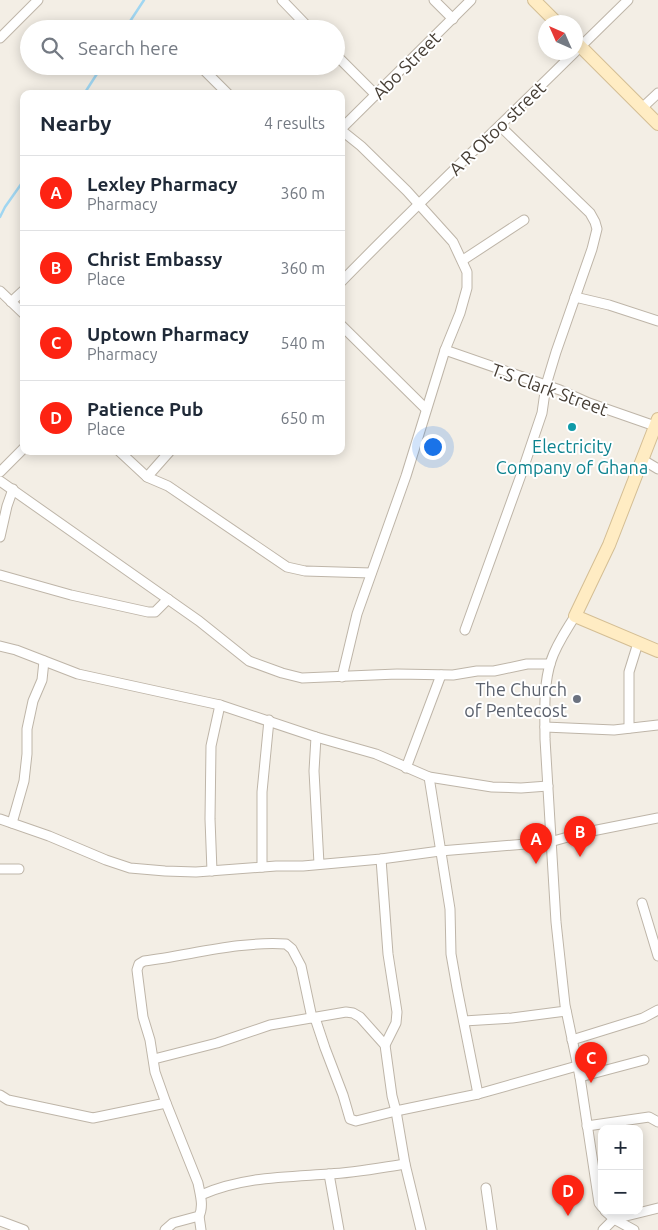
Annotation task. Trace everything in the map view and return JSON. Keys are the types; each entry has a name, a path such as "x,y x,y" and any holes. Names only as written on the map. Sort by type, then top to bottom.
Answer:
{"street":[{"path":"0,38 38,0"},
{"path":"282,0 301,20"},
{"path":"434,0 452,18"},
{"name":"Abo Street","path":"345,126 471,0"},
{"path":"534,0 549,15"},
{"name":"A R Otoo street","path":"583,42 628,0"},
{"path":"583,54 658,124"},
{"name":"A R Otoo street","path":"345,278 565,60"},
{"path":"345,64 376,95"},
{"path":"208,75 221,90"},
{"path":"642,108 658,93"},
{"path":"466,630 542,413 546,385 592,250 597,229 590,214 500,126"},
{"path":"342,677 357,614 406,476 445,350 468,288 467,272 453,242 419,203 361,146 345,133"},
{"path":"463,260 524,220"},
{"path":"0,291 20,310"},
{"path":"11,302 20,294"},
{"path":"575,297 609,305 658,321"},
{"path":"345,329 426,410"},
{"name":"T.S Clark Street","path":"445,350 546,385 589,403 657,422"},
{"path":"598,1197 580,1077 566,1011 556,922 544,709 550,664 609,545 657,422"},
{"path":"0,472 20,452"},
{"path":"123,455 147,477 168,486 287,567 305,571 371,573"},
{"path":"147,477 166,455"},
{"path":"643,460 658,468"},
{"path":"0,481 200,621 249,661 302,678 396,674 453,675 477,671 494,671 527,664 550,664"},
{"path":"0,537 13,489"},
{"path":"0,574 71,596 148,612 155,612 168,600"},
{"path":"575,616 658,651"},
{"path":"629,728 629,672 638,643"},
{"path":"0,646 16,650 78,674 220,705 316,737 376,754 429,778 521,788 548,786"},
{"path":"12,823 24,780 27,754 26,729 33,700 42,680 44,661"},
{"path":"406,768 441,675"},
{"path":"212,871 210,820 211,746 220,705"},
{"path":"262,867 262,792 268,720"},
{"path":"545,727 614,730 658,725"},
{"path":"316,737 314,771 319,864"},
{"path":"429,778 450,909 452,954 478,1094"},
{"path":"0,818 130,868 166,872 319,864 381,859 440,850 550,842 582,833 658,818"},
{"path":"381,859 388,954 397,1012 396,1023 385,1045"},
{"path":"0,869 19,869"},
{"path":"642,903 658,956"},
{"path":"202,1230 199,1216 202,1211 201,1195 198,1183 155,1072 154,1059 140,996 137,970 144,961 220,947 286,944 292,949 301,966 314,1018 341,1088 350,1119 356,1121 478,1094 577,1066"},
{"path":"572,1040 643,1018 658,1010"},
{"path":"464,1021 512,1018 566,1011"},
{"path":"154,1059 217,1043 270,1025 346,1012 360,1017 385,1045 392,1096 405,1164 421,1230"},
{"path":"580,1077 644,1060"},
{"path":"0,1095 8,1100 93,1118 166,1103"},
{"path":"587,1126 649,1117 658,1122"},
{"path":"201,1195 218,1187 241,1182 291,1175 329,1174 405,1164"},
{"path":"329,1174 338,1230"},
{"path":"486,1188 492,1230"},
{"path":"603,1230 614,1219 658,1208"},
{"path":"610,1215 634,1230"},
{"path":"164,1230 173,1223 199,1216"},
{"path":"0,1221 24,1230"}],"waterway":[{"path":"131,20 144,0"},
{"path":"87,90 96,75"},
{"path":"0,217 20,186"}],"place":[{"name":"Electricity Company of Ghana","path":"572,427"},
{"name":"The Church of Pentecost","path":"577,699"},
{"name":"Christ Embassy","path":"580,857"},
{"name":"Lexley Pharmacy","path":"536,864"},
{"name":"Uptown Pharmacy","path":"591,1083"},
{"name":"Patience Pub","path":"568,1216"}]}
